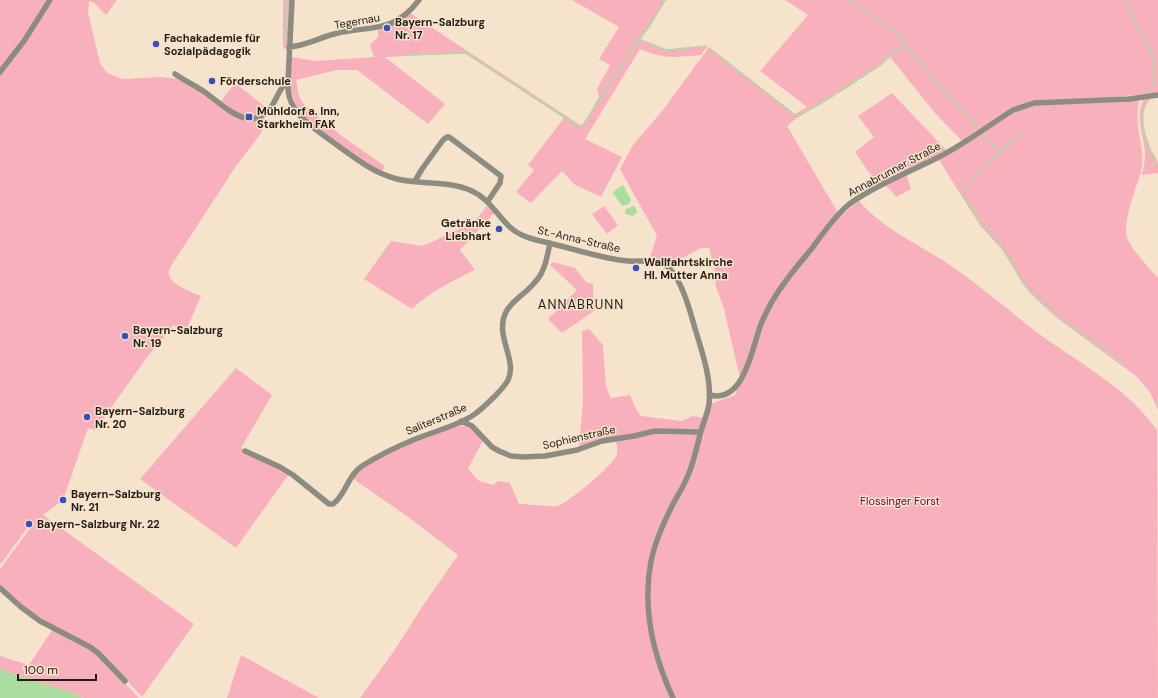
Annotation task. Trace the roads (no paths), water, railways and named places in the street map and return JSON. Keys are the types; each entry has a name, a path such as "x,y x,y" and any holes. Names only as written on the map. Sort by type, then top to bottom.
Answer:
{"street":[{"path":"0,72 27,37 50,0"},
{"path":"175,74 234,113 246,118 254,119 267,113 283,86 288,81 292,0"},
{"name":"Tegernau","path":"290,47 312,42 339,33 386,26 400,20 419,0"},
{"name":"St.-Anna-Straße","path":"288,81 288,91 291,101 304,120 370,168 384,175 399,179 457,185 477,193 488,201 512,229 527,237 606,257 628,261 654,261 668,268 679,284 691,317 704,361 709,395 706,416 700,432 690,470 657,539 651,562 649,607 652,639 660,670 673,698"},
{"name":"Annabrunner Straße","path":"709,395 718,396 726,394 738,384 745,372 760,326 772,301 828,226 844,209 859,198 939,157 1013,110 1024,105 1034,103 1129,99 1158,95"},
{"path":"415,181 443,140 449,137 501,176 500,183 488,201"},
{"name":"Saliterstraße","path":"245,451 280,467 293,475 330,504 333,504 339,499 353,474 360,468 413,440 460,422 473,415 500,390 510,376 510,364 502,331 505,314 510,306 538,280 544,267 550,243"},
{"path":"472,426 473,415"},
{"name":"Sophienstraße","path":"460,422 472,426 492,447 499,451 511,456 523,457 545,456 577,450 602,441 655,431 700,432"},
{"path":"0,588 21,607 40,621 98,653 125,681"}],"waterway":[{"path":"285,41 286,0"},
{"path":"406,55 467,53 579,127 582,127 637,40 639,40 649,27 665,0"},
{"path":"848,0 893,30 904,40 904,45 977,128"},
{"path":"1125,0 1142,36 1153,54 1154,80 1150,92"},
{"path":"640,40 667,50 706,46"},
{"path":"839,92 882,64 887,57 904,45"},
{"path":"710,49 797,117 833,96"},
{"path":"1146,101 1143,111 1142,127 1146,142 1158,166"},
{"path":"963,189 999,154 999,151 983,135"},
{"path":"999,151 1005,148 1020,135"},
{"path":"962,194 980,222 1007,253 1020,278 1029,290 1058,316 1123,363"}],"place":[{"name":"Bayern-Salzburg Nr. 17","path":"387,28"},
{"name":"Fachakademie für Sozialpädagogik","path":"156,44"},
{"name":"Förderschule","path":"212,81"},
{"name":"Mühldorf a. Inn, Starkheim FAK","path":"249,117"},
{"name":"Getränke Liebhart","path":"499,229"},
{"name":"Wallfahrtskirche Hl. Mutter Anna","path":"636,268"},
{"name":"Bayern-Salzburg Nr. 19","path":"125,336"},
{"name":"Bayern-Salzburg Nr. 20","path":"87,417"},
{"name":"Bayern-Salzburg Nr. 21","path":"63,500"},
{"name":"Bayern-Salzburg Nr. 22","path":"29,524"}],"district":[{"name":"ANNABRUNN","path":"581,304"}],"park label":[{"name":"Flossinger Forst","path":"900,501"}]}
